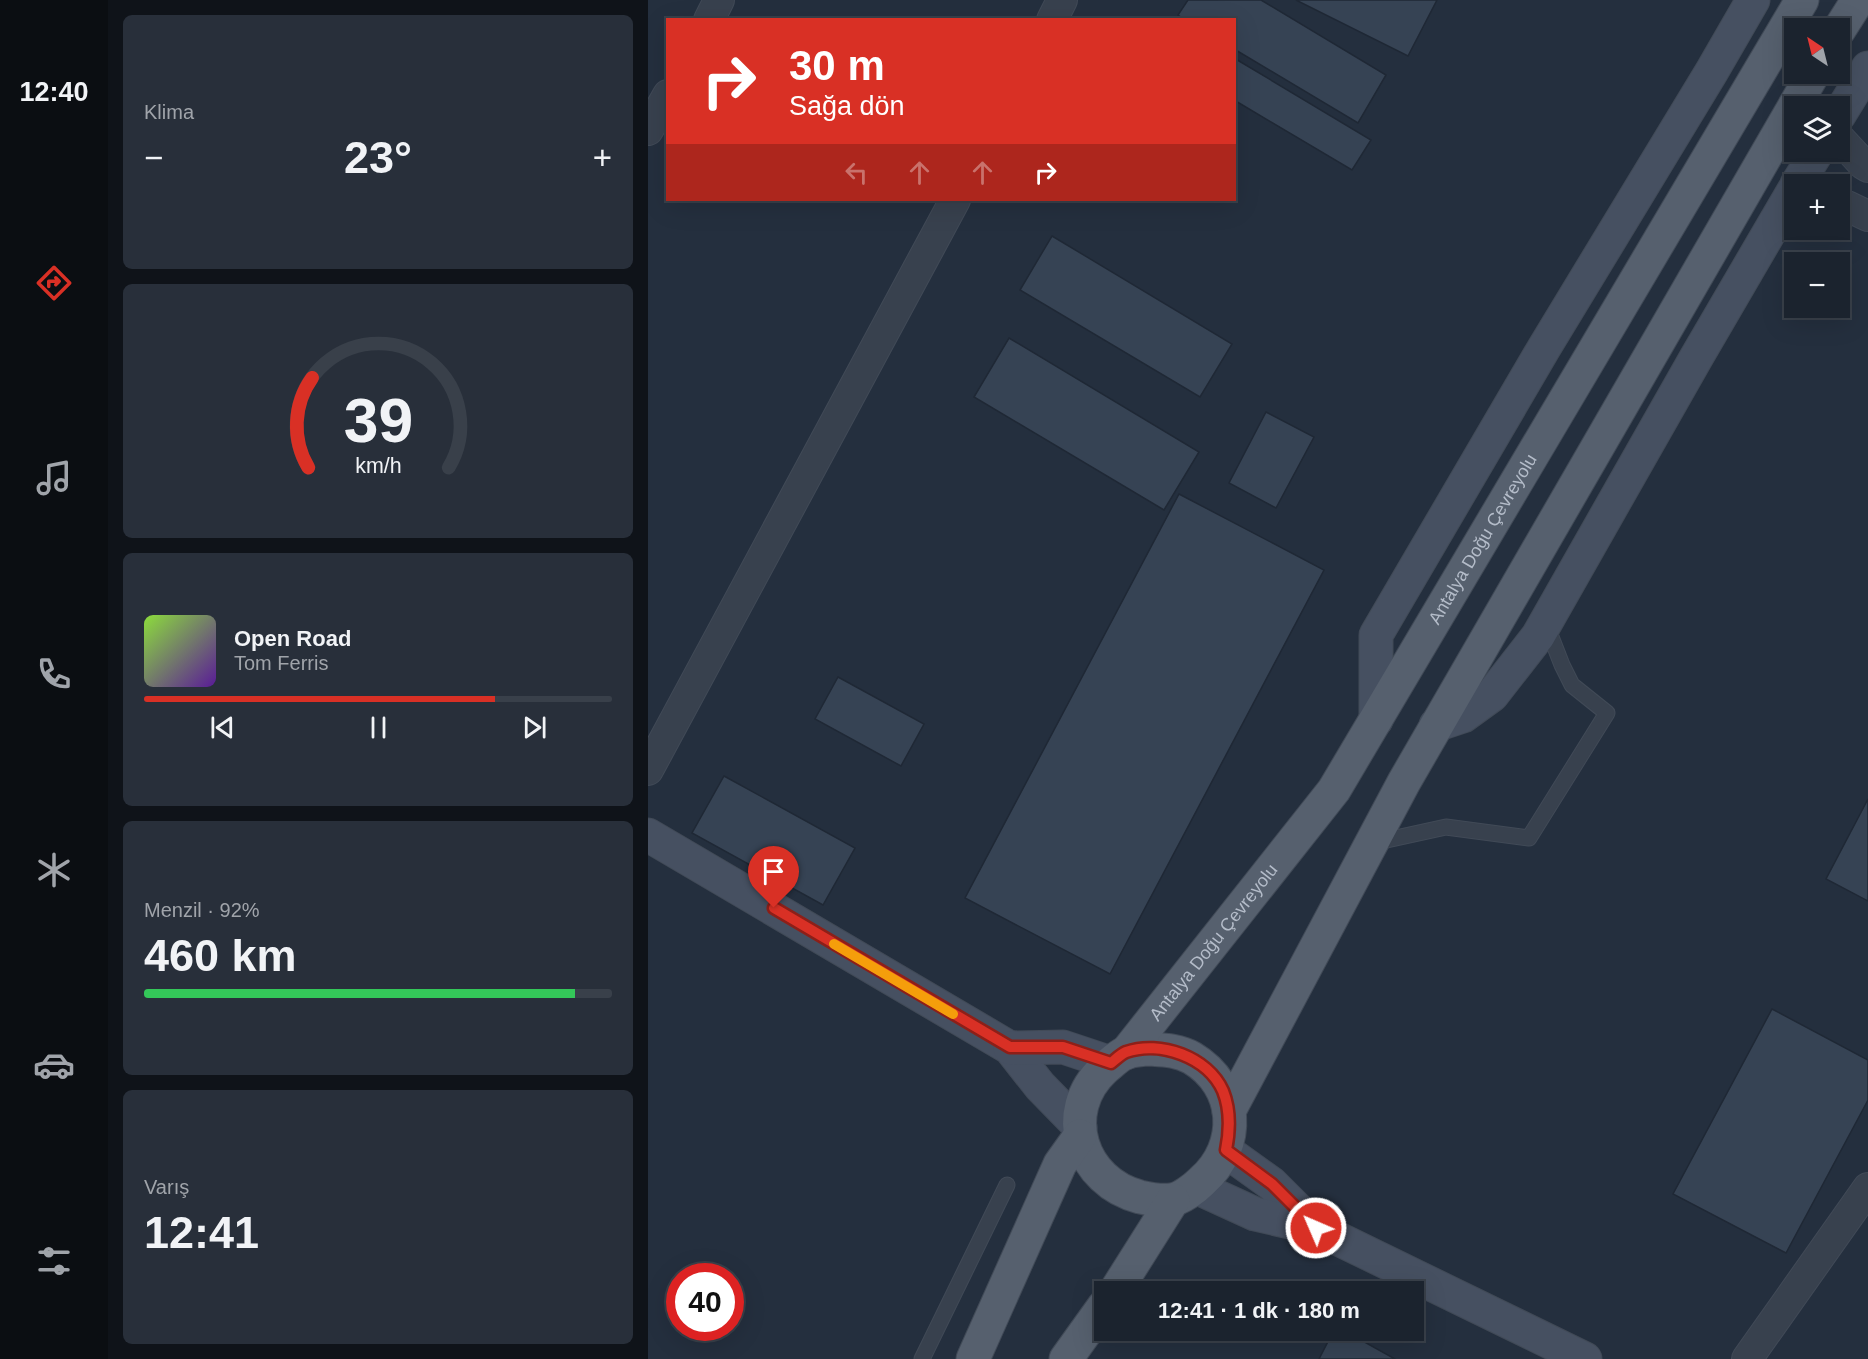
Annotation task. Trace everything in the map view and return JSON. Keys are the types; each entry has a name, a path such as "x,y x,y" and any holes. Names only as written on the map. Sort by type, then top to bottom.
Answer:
{"main road":[{"name":"Antalya Doğu Çevreyolu","path":"1118,1058 1334,790 1802,0"},
{"path":"1847,18 1858,0"},
{"path":"1229,1111 1370,844 1436,725 1807,84"},
{"path":"1123,1281 1184,1194 1214,1171 1226,1150 1230,1130 1229,1111 1222,1089 1209,1071 1191,1058 1170,1050 1148,1049 1118,1058 1098,1075 1088,1090 1080,1112 1080,1132 1088,1159 1104,1179 1124,1193 1149,1199 1184,1194"},
{"path":"973,1359 1060,1164 1080,1132"},
{"path":"1065,1359 1094,1320"}],"street":[{"path":"711,18 720,0"},
{"path":"1053,18 1062,0"},
{"path":"1376,720 1376,634 1753,0"},
{"path":"1850,97 1868,68"},
{"path":"648,130 666,98"},
{"path":"1850,149 1868,167"},
{"path":"648,770 954,201"},
{"path":"1850,207 1868,216"},
{"path":"1436,725 1463,717 1492,695 1538,636 1690,369 1784,221"},
{"path":"648,835 1010,1047 1080,1132"},
{"path":"1010,1047 1063,1047 1118,1058"},
{"path":"1226,1150 1272,1184 1316,1228"},
{"path":"1747,1359 1868,1188"},
{"path":"1184,1194 1316,1228 1586,1359"}],"lane":[{"path":"1370,844 1446,827 1529,838 1607,713 1572,685 1546,624"},
{"path":"922,1359 1007,1185"}],"building":[{"path":"1188,0 1261,0 1386,75 1358,123 1236,50 1236,18 1182,18 1178,15"},
{"path":"1296,0 1437,0 1408,56"},
{"path":"1236,59 1371,140 1352,170 1236,101"},
{"path":"1052,236 1232,344 1200,397 1020,290"},
{"path":"1009,338 1199,452 1164,510 974,397"},
{"path":"1266,412 1314,437 1276,508 1229,483"},
{"path":"1179,494 1324,570 1110,974 965,898"},
{"path":"838,677 924,724 901,766 815,719"},
{"path":"724,776 855,848 823,905 692,833"},
{"path":"1868,799 1868,901 1826,879"},
{"path":"1772,1009 1868,1060 1868,1100 1786,1253 1673,1194"},
{"path":"1328,1341 1363,1341 1395,1359 1319,1359"}],"slow traffic":[{"path":"834,944 953,1014"}],"route":[{"path":"774,908 1010,1047 1063,1047 1111,1063 1126,1053 1148,1049 1170,1050 1191,1058 1209,1071 1222,1089 1229,1111 1230,1130 1226,1150 1272,1184 1316,1228"}]}
